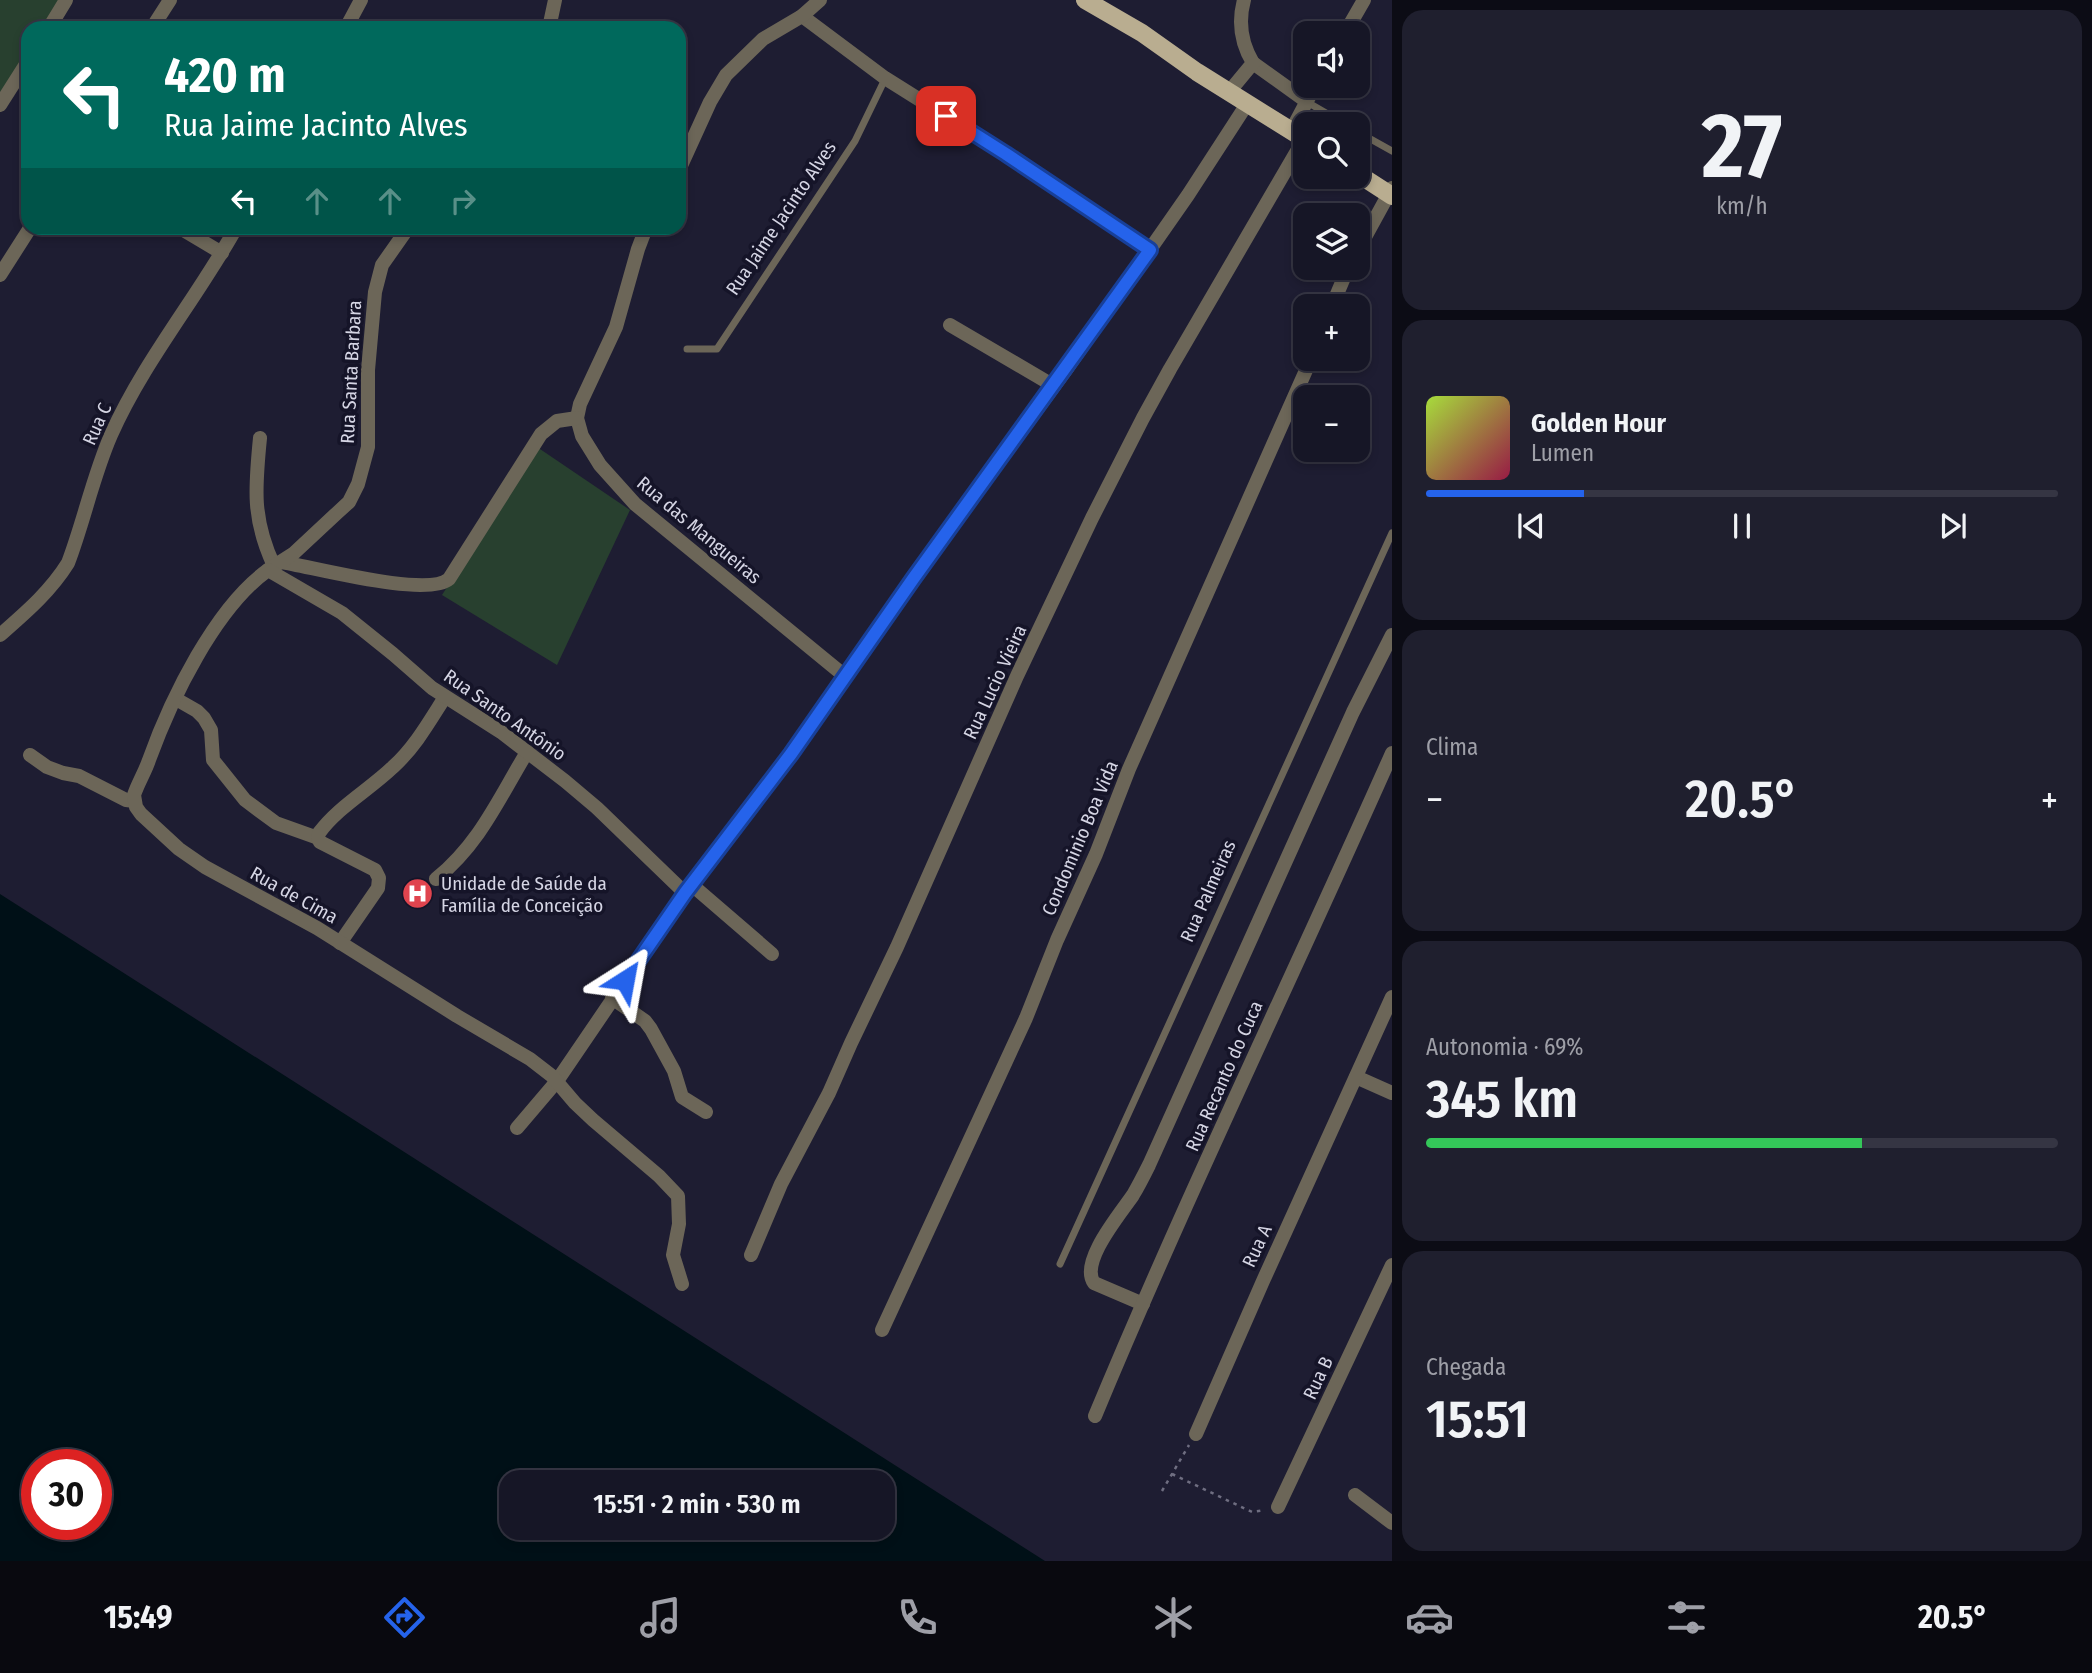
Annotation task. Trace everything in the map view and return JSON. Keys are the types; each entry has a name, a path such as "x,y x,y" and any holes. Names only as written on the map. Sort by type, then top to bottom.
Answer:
{"main road":[{"path":"1085,0 1142,33 1293,133"},
{"path":"1370,181 1391,193"}],"street":[{"path":"53,21 66,0"},
{"path":"156,21 170,0"},
{"path":"349,21 361,0"},
{"path":"550,21 555,0"},
{"path":"686,155 710,102 726,75 763,39 802,16 820,0"},
{"path":"1244,0 1241,23 1243,43 1253,63 1306,101"},
{"path":"1352,21 1364,0"},
{"path":"802,16 885,78 1006,154 1150,250"},
{"path":"1229,92 1253,63"},
{"path":"0,105 21,72"},
{"name":"Rua Lucio Vieira","path":"1304,112 1308,98"},
{"path":"517,1128 557,1080 688,889 846,677 913,579 1054,386 1150,250 1247,104"},
{"name":"Rua Lucio Vieira","path":"751,1255 781,1184 829,1093 897,947 1017,676 1092,519 1143,418 1293,149"},
{"path":"1370,229 1391,193"},
{"path":"0,275 26,235"},
{"path":"192,235 222,253"},
{"name":"Rua C","path":"0,635 38,601 68,563 112,435 144,373 232,235"},
{"name":"Rua Santa Barbara","path":"275,566 293,554 349,502 358,484 368,447 369,349 375,292 382,265 403,235"},
{"path":"30,755 47,767 79,776 134,802 136,788 166,718 204,646 247,587 275,566 410,584 435,585 449,579 541,434 557,421 577,418 584,393 616,327 643,235"},
{"path":"950,325 1054,386"},
{"name":"Condominio Boa Vida","path":"881,1331 1026,1018 1129,769 1306,371"},
{"name":"Rua das Mangueiras","path":"577,418 582,436 621,491 846,677"},
{"path":"260,438 255,494 258,523 266,549 275,566"},
{"name":"Rua Santo Antônio","path":"275,566 292,584 342,612 432,688 527,752 597,808 688,889 772,954"},
{"path":"1143,1304 1094,1283 1090,1274 1093,1259 1149,1165 1353,712 1392,635"},
{"path":"318,838 322,829 343,808 380,779 413,747 445,697"},
{"path":"176,699 204,718 211,730 213,760 245,800 276,823 318,838 329,848 375,870 379,878 378,888 340,943"},
{"path":"436,879 459,859 481,831 527,752"},
{"name":"Rua Recanto do Cuca","path":"1095,1416 1392,753"},
{"name":"Rua de Cima","path":"134,802 138,811 152,825 205,867 291,913 530,1059 557,1080 584,1112 659,1176 678,1196 680,1224 673,1255 682,1284"},
{"name":"Rua A","path":"1196,1434 1392,997"},
{"path":"612,998 645,1021 674,1071 680,1094 706,1112"},
{"path":"1356,1077 1392,1093"},
{"name":"Rua B","path":"1278,1507 1392,1265"},
{"path":"1355,1495 1392,1523"}],"lane":[{"name":"Rua Jaime Jacinto Alves","path":"687,349 717,349 845,157 867,119 885,78"},
{"path":"1306,101 1325,112"},
{"path":"1370,139 1392,151"},
{"name":"Rua Palmeiras","path":"1060,1264 1392,533"}],"path":[{"path":"1161,1491 1196,1434"},
{"path":"1172,1474 1252,1512 1278,1507"}],"green space":[{"path":"0,0 62,0 49,21 21,21 21,68 0,102"},
{"path":"537,447 630,510 557,665 442,595"}],"shaded area":[{"path":"0,894 1045,1561 0,1561"}],"place":[{"name":"Unidade de Saúde da Família de Conceição","path":"418,894"}],"route":[{"path":"625,980 685,893 791,754 913,579 1150,250 946,116"}]}
